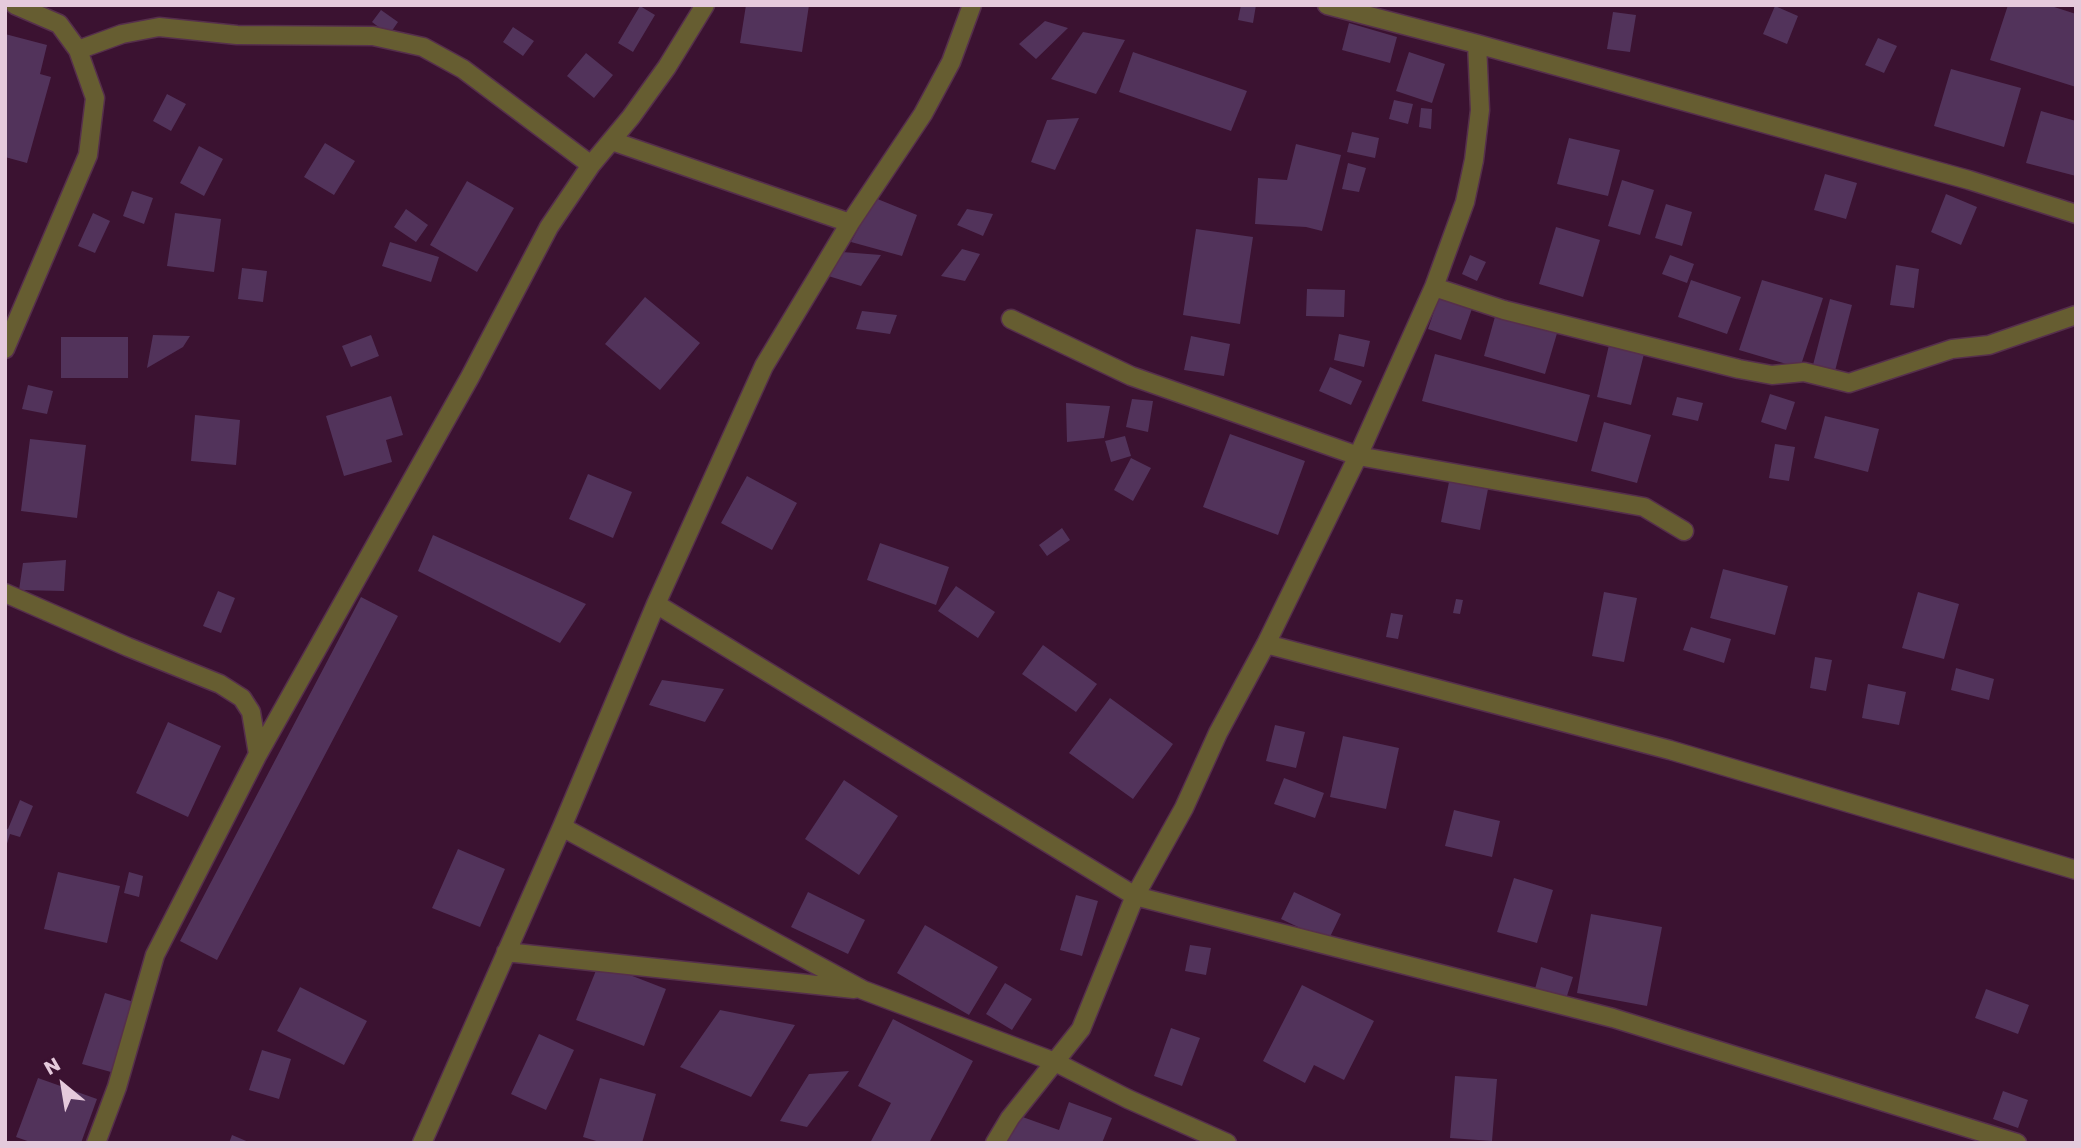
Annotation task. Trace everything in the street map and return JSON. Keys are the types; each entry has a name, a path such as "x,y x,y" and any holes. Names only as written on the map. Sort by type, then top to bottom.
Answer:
{"street":[{"path":"5,349 88,155 95,98 78,50 59,24 15,5"},
{"path":"96,1143 117,1087 155,955 258,754 470,377 549,226 591,165 631,117 667,67 705,5"},
{"path":"422,1143 562,827 656,604 764,366 850,223 923,114 951,62 972,5"},
{"path":"1327,5 1969,180 2076,214"},
{"path":"78,50 122,34 159,27 237,36 373,36 422,47 463,69 591,165"},
{"path":"995,1143 1010,1118 1081,1029 1135,896 1184,808 1218,733 1266,644 1358,457 1434,287 1465,202 1474,160 1480,110 1477,44"},
{"path":"612,141 850,223"},
{"path":"1434,287 1504,310 1739,369 1772,375 1804,372 1849,383 1952,349 1989,345 2076,315"},
{"path":"1011,319 1131,376 1358,457 1644,508 1684,531"},
{"path":"5,593 220,684 242,698 251,712 258,754"},
{"path":"656,604 1135,896 1613,1018 2017,1143"},
{"path":"1266,644 1671,750 2076,870"},
{"path":"562,827 863,990 1055,1062 1128,1099 1227,1143"},
{"path":"506,952 863,990"}],"building":[{"path":"746,5 809,5 802,52 740,43"},
{"path":"1241,5 1256,5 1253,23 1238,20"},
{"path":"2008,5 2048,5 2076,14 2076,87 1990,60"},
{"path":"640,6 655,15 633,52 618,43"},
{"path":"1775,6 1798,16 1787,44 1763,34"},
{"path":"381,10 398,22 389,35 372,22"},
{"path":"1613,12 1636,15 1630,52 1607,49"},
{"path":"1045,21 1068,28 1036,59 1019,44"},
{"path":"1349,23 1397,37 1390,63 1342,50"},
{"path":"513,27 534,41 523,56 503,42"},
{"path":"1083,32 1125,40 1096,94 1051,79"},
{"path":"5,34 47,45 40,74 51,77 27,163 5,157"},
{"path":"1878,38 1897,46 1884,73 1865,65"},
{"path":"1133,52 1247,91 1231,131 1119,92"},
{"path":"1409,52 1445,64 1432,103 1396,91"},
{"path":"586,53 613,75 594,98 567,76"},
{"path":"1951,69 2021,88 2004,147 1934,126"},
{"path":"167,94 186,104 171,131 153,121"},
{"path":"1394,100 1413,104 1408,124 1389,119"},
{"path":"1421,108 1432,109 1431,129 1419,127"},
{"path":"2041,111 2076,121 2076,176 2026,163"},
{"path":"1079,118 1055,170 1031,162 1047,120"},
{"path":"1352,132 1379,138 1375,158 1347,152"},
{"path":"1569,138 1620,150 1608,196 1557,184"},
{"path":"325,143 355,161 334,195 304,177"},
{"path":"1296,144 1341,155 1322,231 1306,227 1255,224 1258,178 1287,180"},
{"path":"199,146 223,159 204,196 180,183"},
{"path":"1348,163 1366,168 1359,192 1342,189"},
{"path":"1825,174 1857,183 1846,219 1814,210"},
{"path":"1622,180 1654,190 1640,235 1608,226"},
{"path":"467,181 514,208 477,272 430,245"},
{"path":"132,191 153,198 144,224 123,216"},
{"path":"1946,194 1977,207 1961,245 1931,232"},
{"path":"875,198 917,215 902,256 851,242"},
{"path":"1666,204 1692,212 1682,246 1655,238"},
{"path":"406,209 428,225 416,242 394,227"},
{"path":"967,209 993,214 983,236 957,225"},
{"path":"93,213 110,221 95,253 78,246"},
{"path":"175,213 221,219 214,272 167,266"},
{"path":"1556,227 1600,240 1583,297 1539,284"},
{"path":"1196,229 1253,237 1240,324 1183,315"},
{"path":"390,242 439,257 431,282 382,266"},
{"path":"962,249 980,254 965,281 941,276"},
{"path":"842,252 881,255 861,286 825,275"},
{"path":"1470,255 1486,262 1477,281 1462,274"},
{"path":"1670,255 1694,264 1687,283 1662,274"},
{"path":"1896,265 1919,269 1914,308 1890,305"},
{"path":"242,268 267,271 263,302 238,299"},
{"path":"1691,280 1741,297 1727,334 1678,317"},
{"path":"1762,280 1823,298 1800,368 1739,350"},
{"path":"1307,289 1345,290 1344,317 1306,316"},
{"path":"1440,294 1473,306 1461,340 1428,329"},
{"path":"645,297 700,343 660,390 605,344"},
{"path":"1830,299 1852,305 1835,371 1813,365"},
{"path":"862,311 897,315 890,334 856,329"},
{"path":"1496,313 1558,330 1545,374 1484,356"},
{"path":"1339,334 1370,341 1364,367 1334,360"},
{"path":"153,335 190,336 183,347 147,368"},
{"path":"371,335 379,356 351,367 342,346"},
{"path":"1191,336 1230,344 1224,376 1184,370"},
{"path":"61,337 128,337 128,378 61,378"},
{"path":"1609,345 1644,354 1631,405 1597,397"},
{"path":"1435,354 1590,395 1577,442 1422,401"},
{"path":"1330,367 1362,381 1351,405 1319,391"},
{"path":"28,385 53,391 47,414 22,409"},
{"path":"1770,394 1795,402 1786,430 1761,422"},
{"path":"391,396 403,435 386,440 392,462 344,476 326,416"},
{"path":"1677,397 1703,403 1698,421 1672,415"},
{"path":"1132,399 1153,401 1148,432 1126,427"},
{"path":"1066,403 1110,406 1104,438 1067,442"},
{"path":"195,415 240,420 236,465 191,461"},
{"path":"1825,416 1879,429 1868,472 1814,458"},
{"path":"1604,422 1651,435 1637,483 1591,471"},
{"path":"1230,434 1305,461 1278,535 1203,507"},
{"path":"1125,436 1131,456 1111,462 1105,441"},
{"path":"30,439 86,445 77,518 21,511"},
{"path":"1775,444 1795,447 1789,481 1769,478"},
{"path":"1131,458 1151,468 1133,501 1114,490"},
{"path":"588,474 632,492 613,538 569,519"},
{"path":"747,476 797,503 772,550 721,523"},
{"path":"1449,482 1488,489 1480,530 1441,522"},
{"path":"1062,528 1070,540 1047,556 1039,545"},
{"path":"433,535 586,604 560,643 418,571"},
{"path":"880,543 949,567 936,605 867,580"},
{"path":"66,560 64,591 19,590 23,563"},
{"path":"1723,569 1788,586 1775,635 1710,618"},
{"path":"956,586 995,612 978,638 938,611"},
{"path":"218,591 235,598 221,633 203,626"},
{"path":"1604,592 1637,598 1624,662 1592,656"},
{"path":"1918,592 1959,604 1944,659 1902,648"},
{"path":"361,597 398,616 217,960 180,941"},
{"path":"1456,599 1463,600 1460,614 1453,613"},
{"path":"1391,613 1403,615 1398,639 1386,637"},
{"path":"1691,627 1731,639 1724,663 1683,650"},
{"path":"1043,645 1097,684 1076,712 1022,674"},
{"path":"1815,657 1832,660 1826,691 1810,688"},
{"path":"1956,668 1994,679 1989,700 1951,690"},
{"path":"662,680 724,689 705,722 649,705"},
{"path":"1868,684 1906,692 1899,725 1862,718"},
{"path":"1110,698 1173,744 1133,799 1069,753"},
{"path":"168,722 221,746 188,817 136,793"},
{"path":"1275,725 1305,732 1296,768 1266,761"},
{"path":"1343,736 1399,748 1386,809 1330,797"},
{"path":"1284,778 1324,793 1315,818 1274,804"},
{"path":"844,780 898,816 859,875 805,839"},
{"path":"20,800 33,806 20,837 10,834 5,850 5,828 8,829"},
{"path":"1454,810 1500,821 1492,857 1445,846"},
{"path":"458,849 505,869 480,927 432,908"},
{"path":"58,872 120,886 107,943 44,929"},
{"path":"129,872 143,876 139,897 124,893"},
{"path":"1514,878 1553,890 1537,943 1497,932"},
{"path":"808,892 865,920 848,954 791,927"},
{"path":"1294,892 1341,914 1328,941 1281,919"},
{"path":"1076,895 1098,901 1082,956 1060,950"},
{"path":"1591,914 1662,927 1647,1006 1577,993"},
{"path":"925,925 998,967 969,1015 897,973"},
{"path":"1190,945 1211,948 1206,975 1185,971"},
{"path":"599,963 666,989 644,1046 576,1020"},
{"path":"1541,967 1573,977 1566,999 1535,989"},
{"path":"1005,983 1032,999 1012,1030 986,1014"},
{"path":"1302,985 1374,1021 1344,1080 1314,1065 1305,1083 1263,1061"},
{"path":"300,987 367,1021 344,1065 277,1031"},
{"path":"1986,989 2029,1005 2018,1034 1975,1018"},
{"path":"105,993 134,1002 111,1072 82,1064"},
{"path":"720,1010 795,1025 751,1097 680,1067"},
{"path":"893,1019 973,1061 929,1143 870,1143 891,1103 858,1086"},
{"path":"1171,1028 1200,1038 1182,1086 1154,1076"},
{"path":"539,1034 574,1050 546,1110 511,1094"},
{"path":"262,1050 291,1059 279,1099 249,1090"},
{"path":"849,1071 807,1127 780,1121 809,1074"},
{"path":"1455,1076 1497,1079 1492,1141 1450,1138"},
{"path":"38,1078 97,1099 81,1143 33,1143 16,1137"},
{"path":"600,1078 656,1094 642,1143 603,1143 583,1137"},
{"path":"2003,1091 2028,1100 2018,1128 1993,1119"},
{"path":"1069,1102 1112,1118 1102,1143 1007,1143 1017,1115 1059,1130"},
{"path":"232,1135 251,1143 229,1143"}]}
